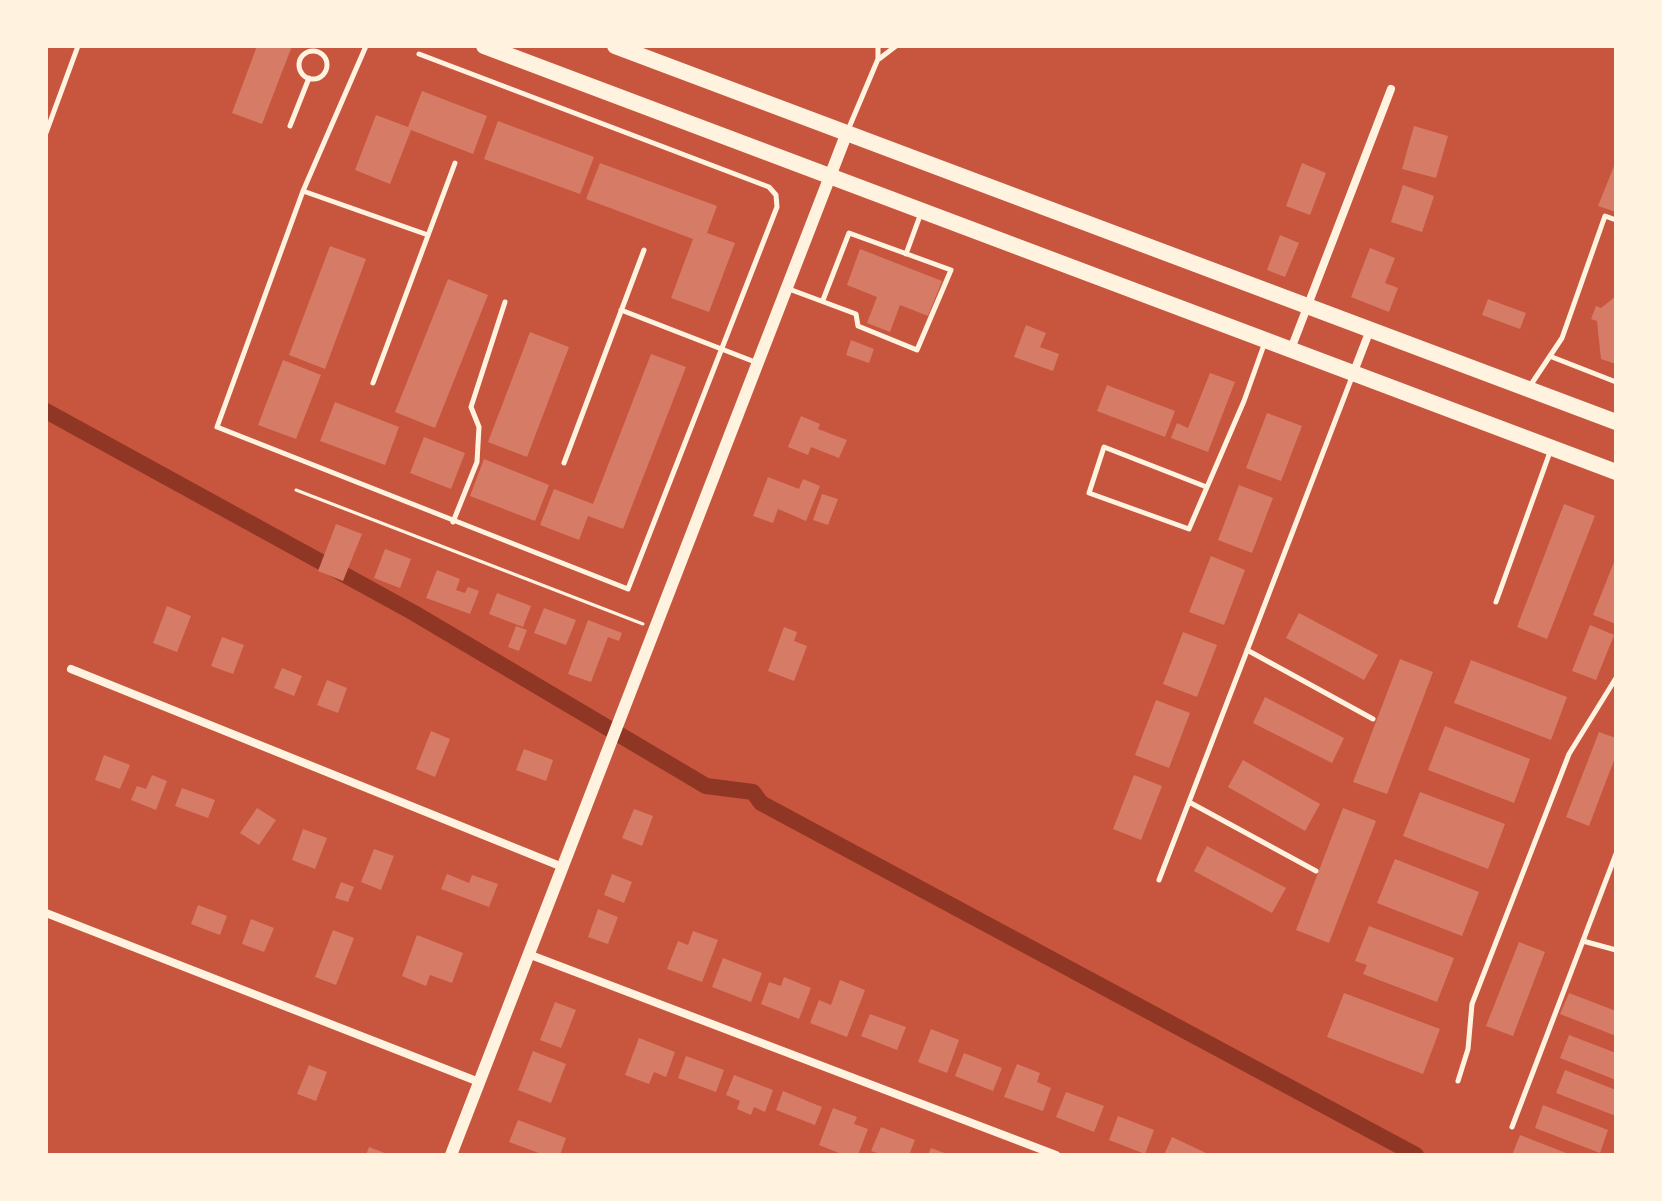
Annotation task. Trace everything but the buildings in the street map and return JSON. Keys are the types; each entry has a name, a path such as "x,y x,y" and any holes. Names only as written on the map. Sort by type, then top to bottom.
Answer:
{"main road":[{"path":"484,46 1616,472"},
{"path":"615,46 1616,422"}],"street":[{"path":"1290,351 1391,89"},
{"path":"451,1155 755,362 846,135"},
{"path":"1353,374 1370,330"},
{"path":"71,669 560,866"},
{"path":"46,913 479,1082"},
{"path":"528,954 1056,1155"}],"lane":[{"path":"46,133 78,46"},
{"path":"366,46 303,191 217,427 628,589 777,207 776,195 769,187 419,54"},
{"path":"846,135 878,59 878,46"},
{"path":"878,59 896,46"},
{"path":"321,49 326,59 325,72 318,78 309,78 300,69 301,59 306,53 321,49"},
{"path":"290,126 309,78"},
{"path":"373,383 455,163"},
{"path":"303,191 428,235"},
{"path":"906,254 921,212"},
{"path":"1527,389 1552,357 1605,216 1616,220"},
{"path":"785,287 856,314 858,326 917,350 951,270 849,233 823,300"},
{"path":"564,463 644,250"},
{"path":"453,522 479,455 479,427 471,407 505,302"},
{"path":"621,310 755,362"},
{"path":"1204,486 1104,447 1089,493 1189,529 1204,486 1244,401 1265,341"},
{"path":"1552,357 1616,382"},
{"path":"1159,880 1353,374"},
{"path":"1496,602 1551,448"},
{"path":"1247,650 1373,719"},
{"path":"1458,1081 1468,1049 1472,1004 1569,754 1616,678"},
{"path":"1189,802 1316,871"},
{"path":"1512,1127 1616,854"},
{"path":"1583,941 1616,950"}],"path":[{"path":"296,490 654,628"}],"waterway":[{"path":"46,411 414,613 706,786 753,792 761,803 1416,1155"}]}
